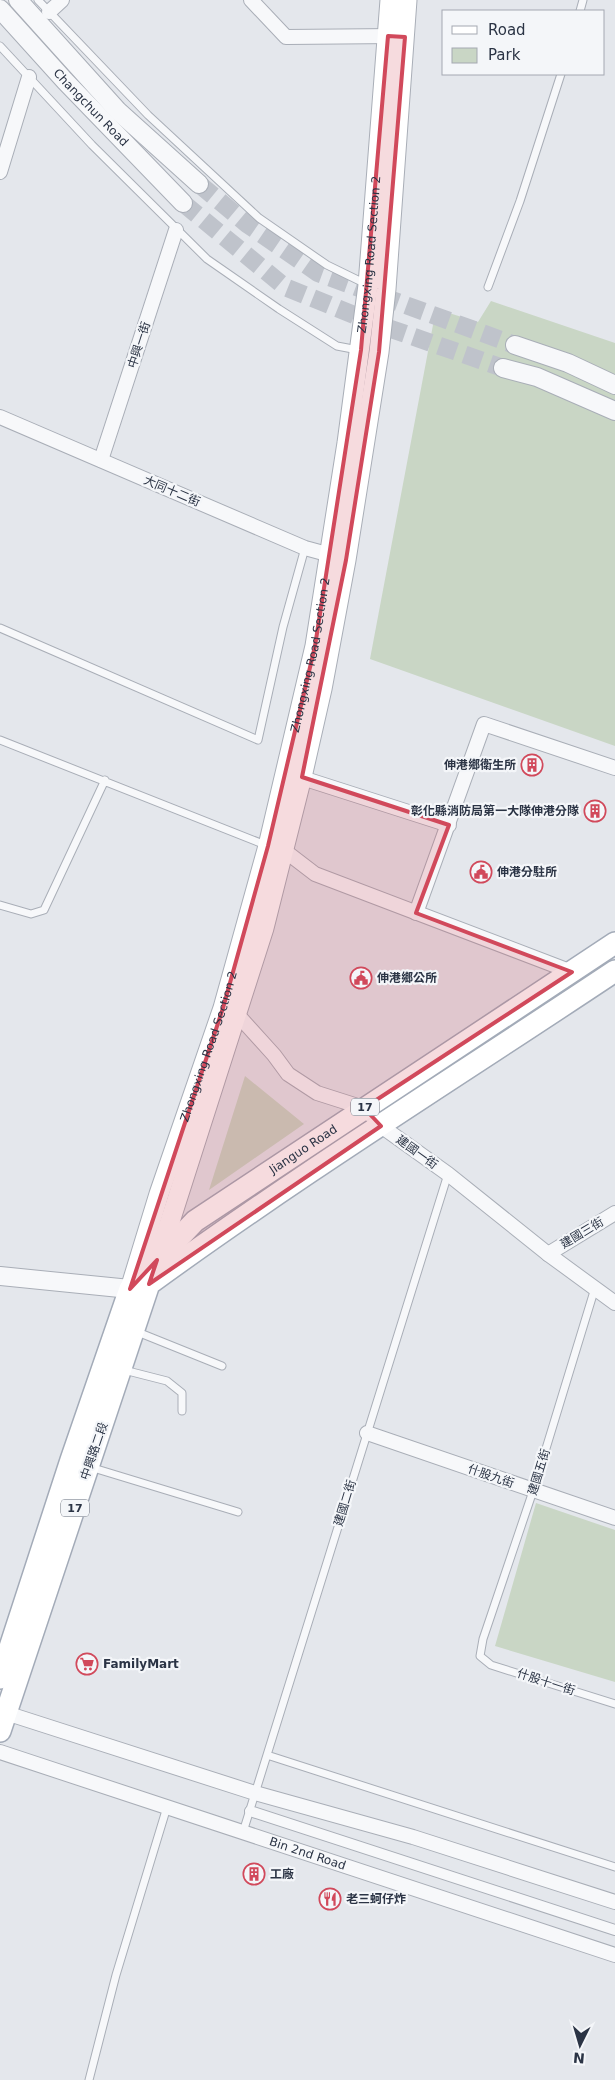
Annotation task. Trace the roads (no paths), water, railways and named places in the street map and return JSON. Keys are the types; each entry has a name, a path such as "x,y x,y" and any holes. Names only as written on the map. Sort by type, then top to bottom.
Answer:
{"main road":[{"name":"Zhongxing Road Section 2","path":"390,0 397,36"},
{"name":"Zhongxing Road Section 2","path":"158,1260 276,848 294,775 315,646 338,556 370,351 377,287 397,36 408,0"},
{"name":"Jianguo Road","path":"140,1286 158,1260 195,1221 615,943"},
{"name":"Jianguo Road","path":"140,1286 197,1250 615,971"},
{"name":"Zhongxing Road Section 2","path":"140,1286 159,1194 229,1010"},
{"name":"中興路二段","path":"2,1720 80,1463 121,1369 134,1331 140,1286"},
{"name":"中興路二段","path":"0,1678 80,1463 140,1286"}],"street":[{"name":"Changchun Road","path":"18,0 118,110 199,184"},
{"path":"49,12 62,0"},
{"path":"251,0 286,37 397,36"},
{"name":"Changchun Road","path":"0,9 64,81 183,203"},
{"path":"0,172 29,77"},
{"name":"中興一街","path":"101,460 176,230"},
{"path":"515,345 568,363 615,385"},
{"path":"503,368 537,377 615,411"},
{"name":"大同十二街","path":"0,417 305,548 338,556"},
{"path":"416,913 484,724 615,768"},
{"path":"294,775 449,825"},
{"path":"276,848 315,874 572,972"},
{"name":"建國一街","path":"229,1010 274,1055 288,1074 318,1093 364,1108 381,1126 448,1174 548,1254 615,1303"},
{"name":"建國三街","path":"548,1254 615,1213"},
{"path":"0,1276 140,1286"},
{"name":"什股九街","path":"367,1433 615,1518"},
{"path":"2,1720 413,1837 615,1902"},
{"name":"Bin 2nd Road","path":"0,1752 615,1955"},
{"path":"250,1811 615,1930"}],"lane":[{"path":"38,0 148,115 259,218 327,265 377,287"},
{"path":"0,46 92,145 207,259 279,309 337,346 370,351"},
{"path":"488,287 520,201 562,75"},
{"path":"0,628 258,740 283,627 305,548"},
{"path":"0,740 276,848"},
{"path":"0,905 31,914 44,910 105,780"},
{"name":"建國二街","path":"243,1832 448,1174"},
{"name":"建國五街","path":"480,1656 483,1639 533,1491 595,1288"},
{"path":"134,1331 222,1366"},
{"path":"121,1369 166,1381 182,1393 182,1411"},
{"path":"80,1463 238,1512"},
{"name":"什股十一街","path":"480,1656 491,1665 615,1704"},
{"path":"267,1755 615,1867"},
{"path":"89,2080 116,1975 167,1808"}],"tunnel":[{"path":"199,184 247,224 318,273 515,345"},
{"path":"183,203 285,287 374,323 503,368"}],"place":[{"name":"伸港鄉衛生所","path":"532,765"},
{"name":"彰化縣消防局第一大隊伸港分隊","path":"595,811"},
{"name":"伸港分駐所","path":"481,872"},
{"name":"伸港鄉公所","path":"361,978"},
{"name":"FamilyMart","path":"87,1664"},
{"name":"工廠","path":"254,1874"},
{"name":"老三蚵仔炸","path":"330,1899"}]}
